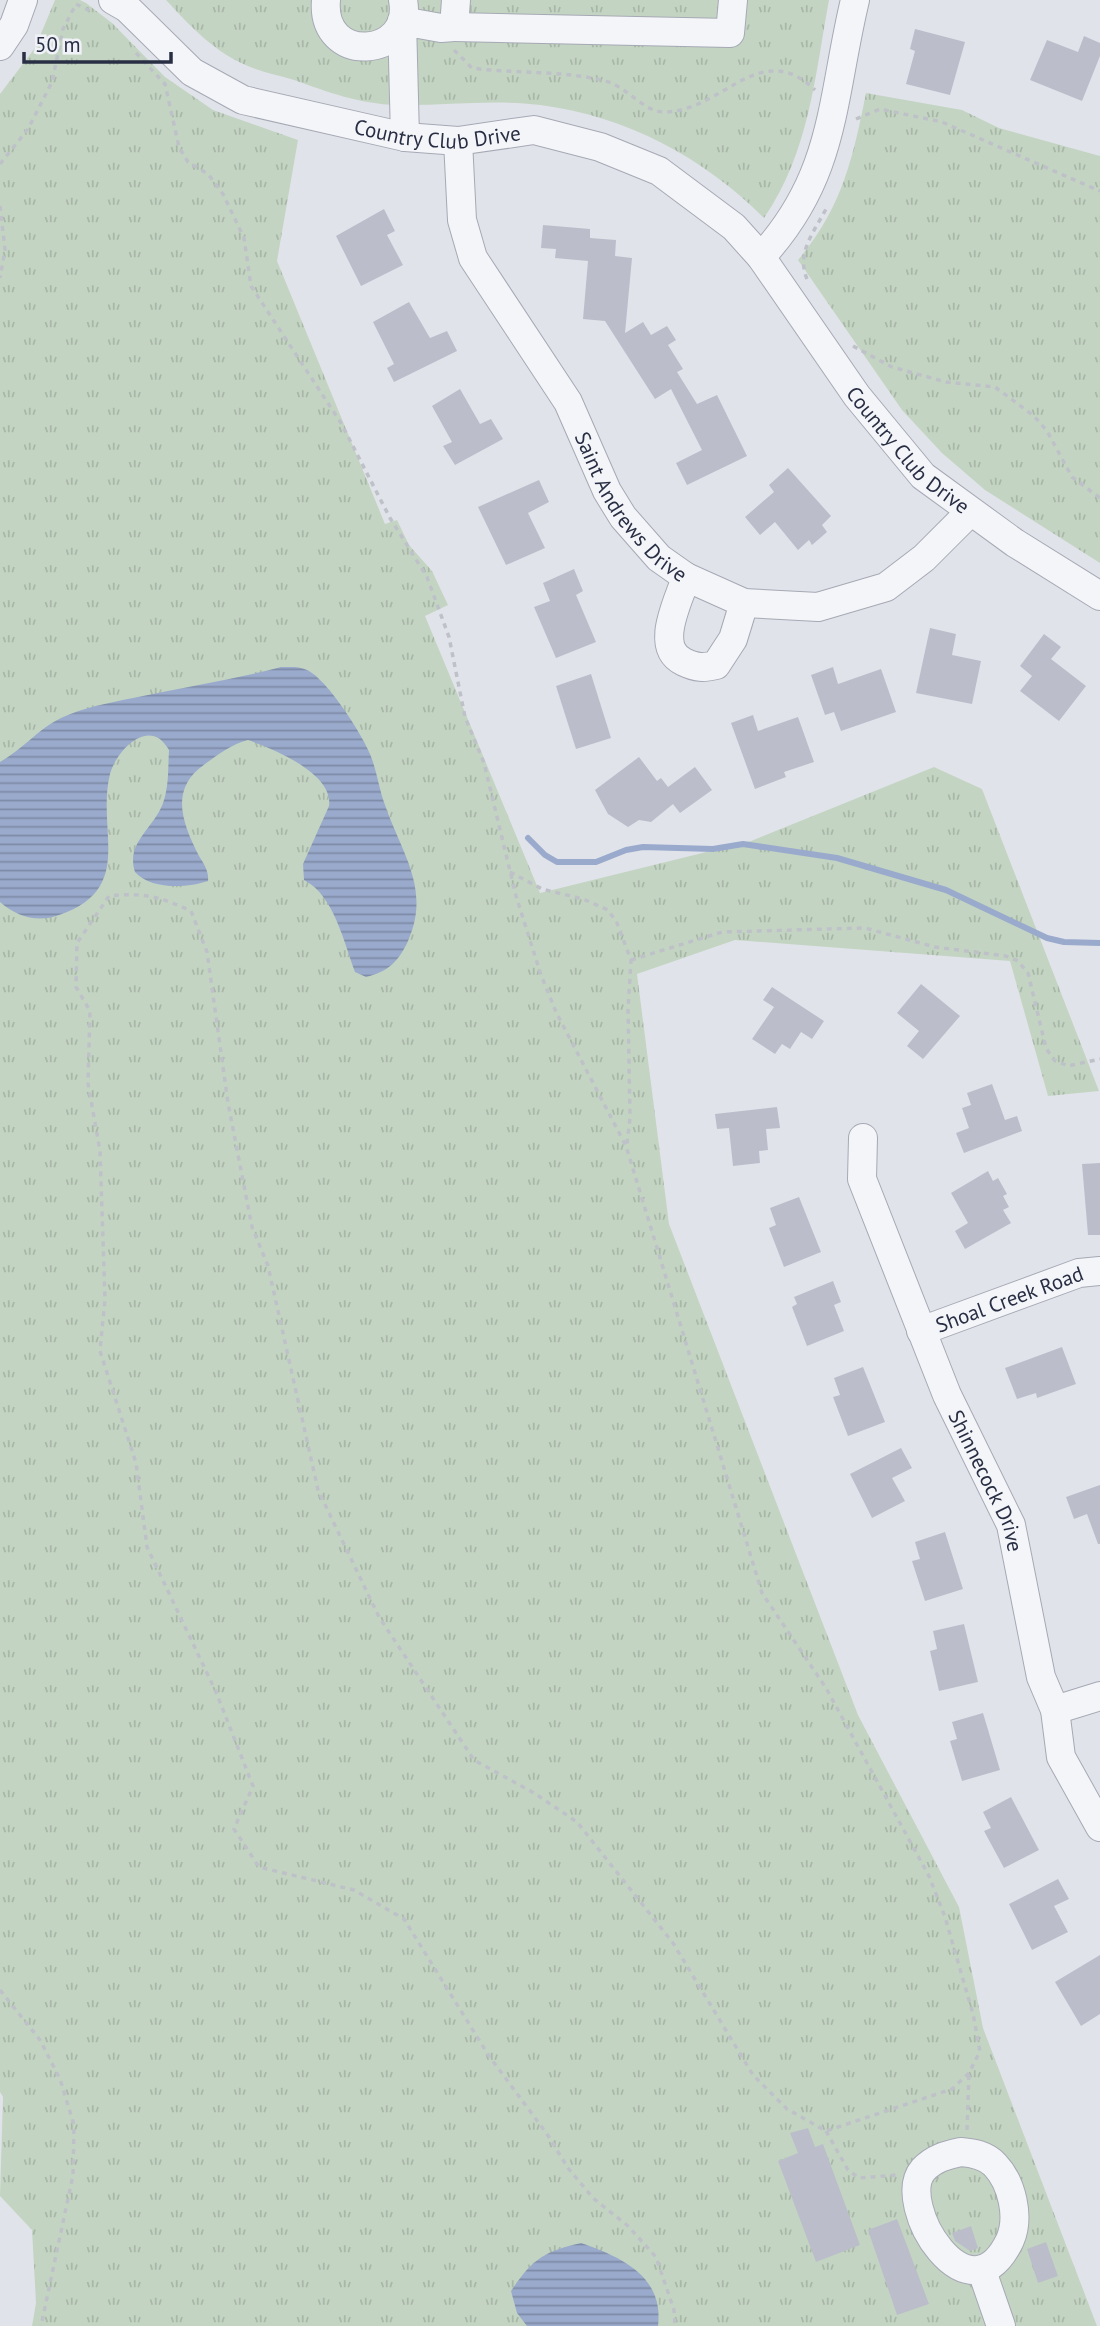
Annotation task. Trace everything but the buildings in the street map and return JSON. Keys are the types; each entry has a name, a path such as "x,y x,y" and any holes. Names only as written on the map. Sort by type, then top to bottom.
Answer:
{"street":[{"path":"0,46 14,25 23,0"},
{"path":"326,0 329,26 347,44 360,47 385,42 402,10"},
{"path":"402,10 453,18 730,33 733,0"},
{"path":"761,257 782,234 808,194 844,115 855,0"},
{"name":"Country Club Drive","path":"106,8 127,8 192,72 243,100 405,137 458,141 534,130 600,147 659,171 734,228 761,257 880,426 923,476 970,512 1100,596"},
{"path":"402,10 405,137"},
{"name":"Saint Andrews Drive","path":"458,141 462,220 472,258 568,402 607,491 623,517 659,558 686,576 744,604 818,607 886,587 924,558 970,512"},
{"path":"686,576 669,631 670,649 680,660 700,669 716,665 733,639 744,604"},
{"name":"Shinnecock Drive","path":"863,1138 862,1180 947,1395 1011,1525 1041,1677 1055,1710 1061,1757 1100,1827"},
{"name":"Shoal Creek Road","path":"921,1331 1079,1273 1100,1271"},
{"path":"1055,1710 1100,1696"},
{"path":"961,2152 980,2154 995,2164 1013,2202 1015,2221 1010,2239 998,2260 982,2271 959,2270 945,2260 917,2205 916,2186 920,2175 940,2157 961,2152"},
{"path":"982,2271 1000,2326"}],"path":[{"path":"0,164 28,129 52,82 63,29 77,2 106,8"},
{"path":"453,18 448,43 472,68 579,75 609,81 654,111 667,113 700,102 773,69 788,71 804,80 844,115 852,129"},
{"path":"133,50 165,84 179,147 188,162 208,174 234,216 244,237 251,286 341,423 390,518 427,577 449,637 465,717 484,763 510,872 541,975 556,1012 626,1146 762,1593 826,1688 929,1876 945,1917 980,2051 968,2073 952,2089 826,2131"},
{"path":"844,115 880,109 923,116 967,132 1100,191"},
{"path":"810,285 803,260 807,243 831,198"},
{"path":"0,206 5,250 0,278"},
{"path":"850,344 865,355 892,366 946,382 995,387 1034,416 1047,431 1072,477 1100,498"},
{"path":"510,872 542,890 583,899 608,910 617,923 632,960 628,1009 631,1118 626,1146"},
{"path":"675,2326 674,2310 656,2257 628,2226 593,2198 568,2168 547,2134 489,2056 404,1919 354,1890 259,1867 234,1829 253,1786 216,1692 147,1546 136,1463 100,1351 105,1299 100,1151 88,1083 90,1011 76,987 77,943 109,896 133,893 161,897 191,911 206,952 228,1103 252,1227 268,1266 318,1490 379,1617 474,1760 534,1793 577,1822 673,1943 753,2075 787,2109 826,2131 848,2170 859,2178 920,2175"},
{"path":"632,960 722,932 865,928 935,947 1006,956 1018,961 1028,973 1046,1048 1054,1060 1068,1066 1100,1059"},
{"path":"0,1990 40,2040 60,2079 74,2126 73,2175 41,2326"},
{"path":"961,2152 967,2131 968,2073"}],"green space":[{"path":"55,0 80,0 86,3 112,23 165,77 213,110 298,140 277,261 385,524 397,520 409,545 432,571 448,605 425,616 540,893 751,841 934,767 982,789 1099,1091 1048,1096 1010,961 735,940 637,974 669,1224 858,1715 959,1907 983,2028 1097,2326 32,2326 36,2303 32,2230 0,2196 3,2097 0,2092 0,94 35,48"},
{"path":"166,0 829,0 801,140 779,193 764,218 715,176 689,158 633,130 603,119 540,105 397,105 344,97 236,60 203,38"},
{"path":"866,93 962,110 999,128 1100,156 1100,563 985,490 942,453 902,410 798,260 825,221 844,181"}],"water":[{"path":"281,667 304,669 324,684 352,721 372,760 383,799 412,872 415,888 414,922 405,948 392,965 366,977 355,972 330,908 314,887 304,880 303,864 329,806 328,794 322,783 300,764 248,740 231,747 205,764 186,784 182,807 184,819 206,868 208,881 190,885 160,885 135,872 134,852 160,810 166,794 168,775 169,750 161,740 144,736 127,746 110,774 107,795 108,856 105,874 97,890 83,904 59,915 43,918 21,915 0,902 0,762 53,723 79,711"},
{"path":"581,2243 625,2262 647,2281 658,2309 658,2326 527,2326 517,2313 511,2291 540,2258 558,2249"}],"waterway":[{"path":"528,838 545,855 557,862 596,862 626,850 643,847 713,849 743,844 837,858 946,890 1047,938 1064,942 1100,943"}]}
